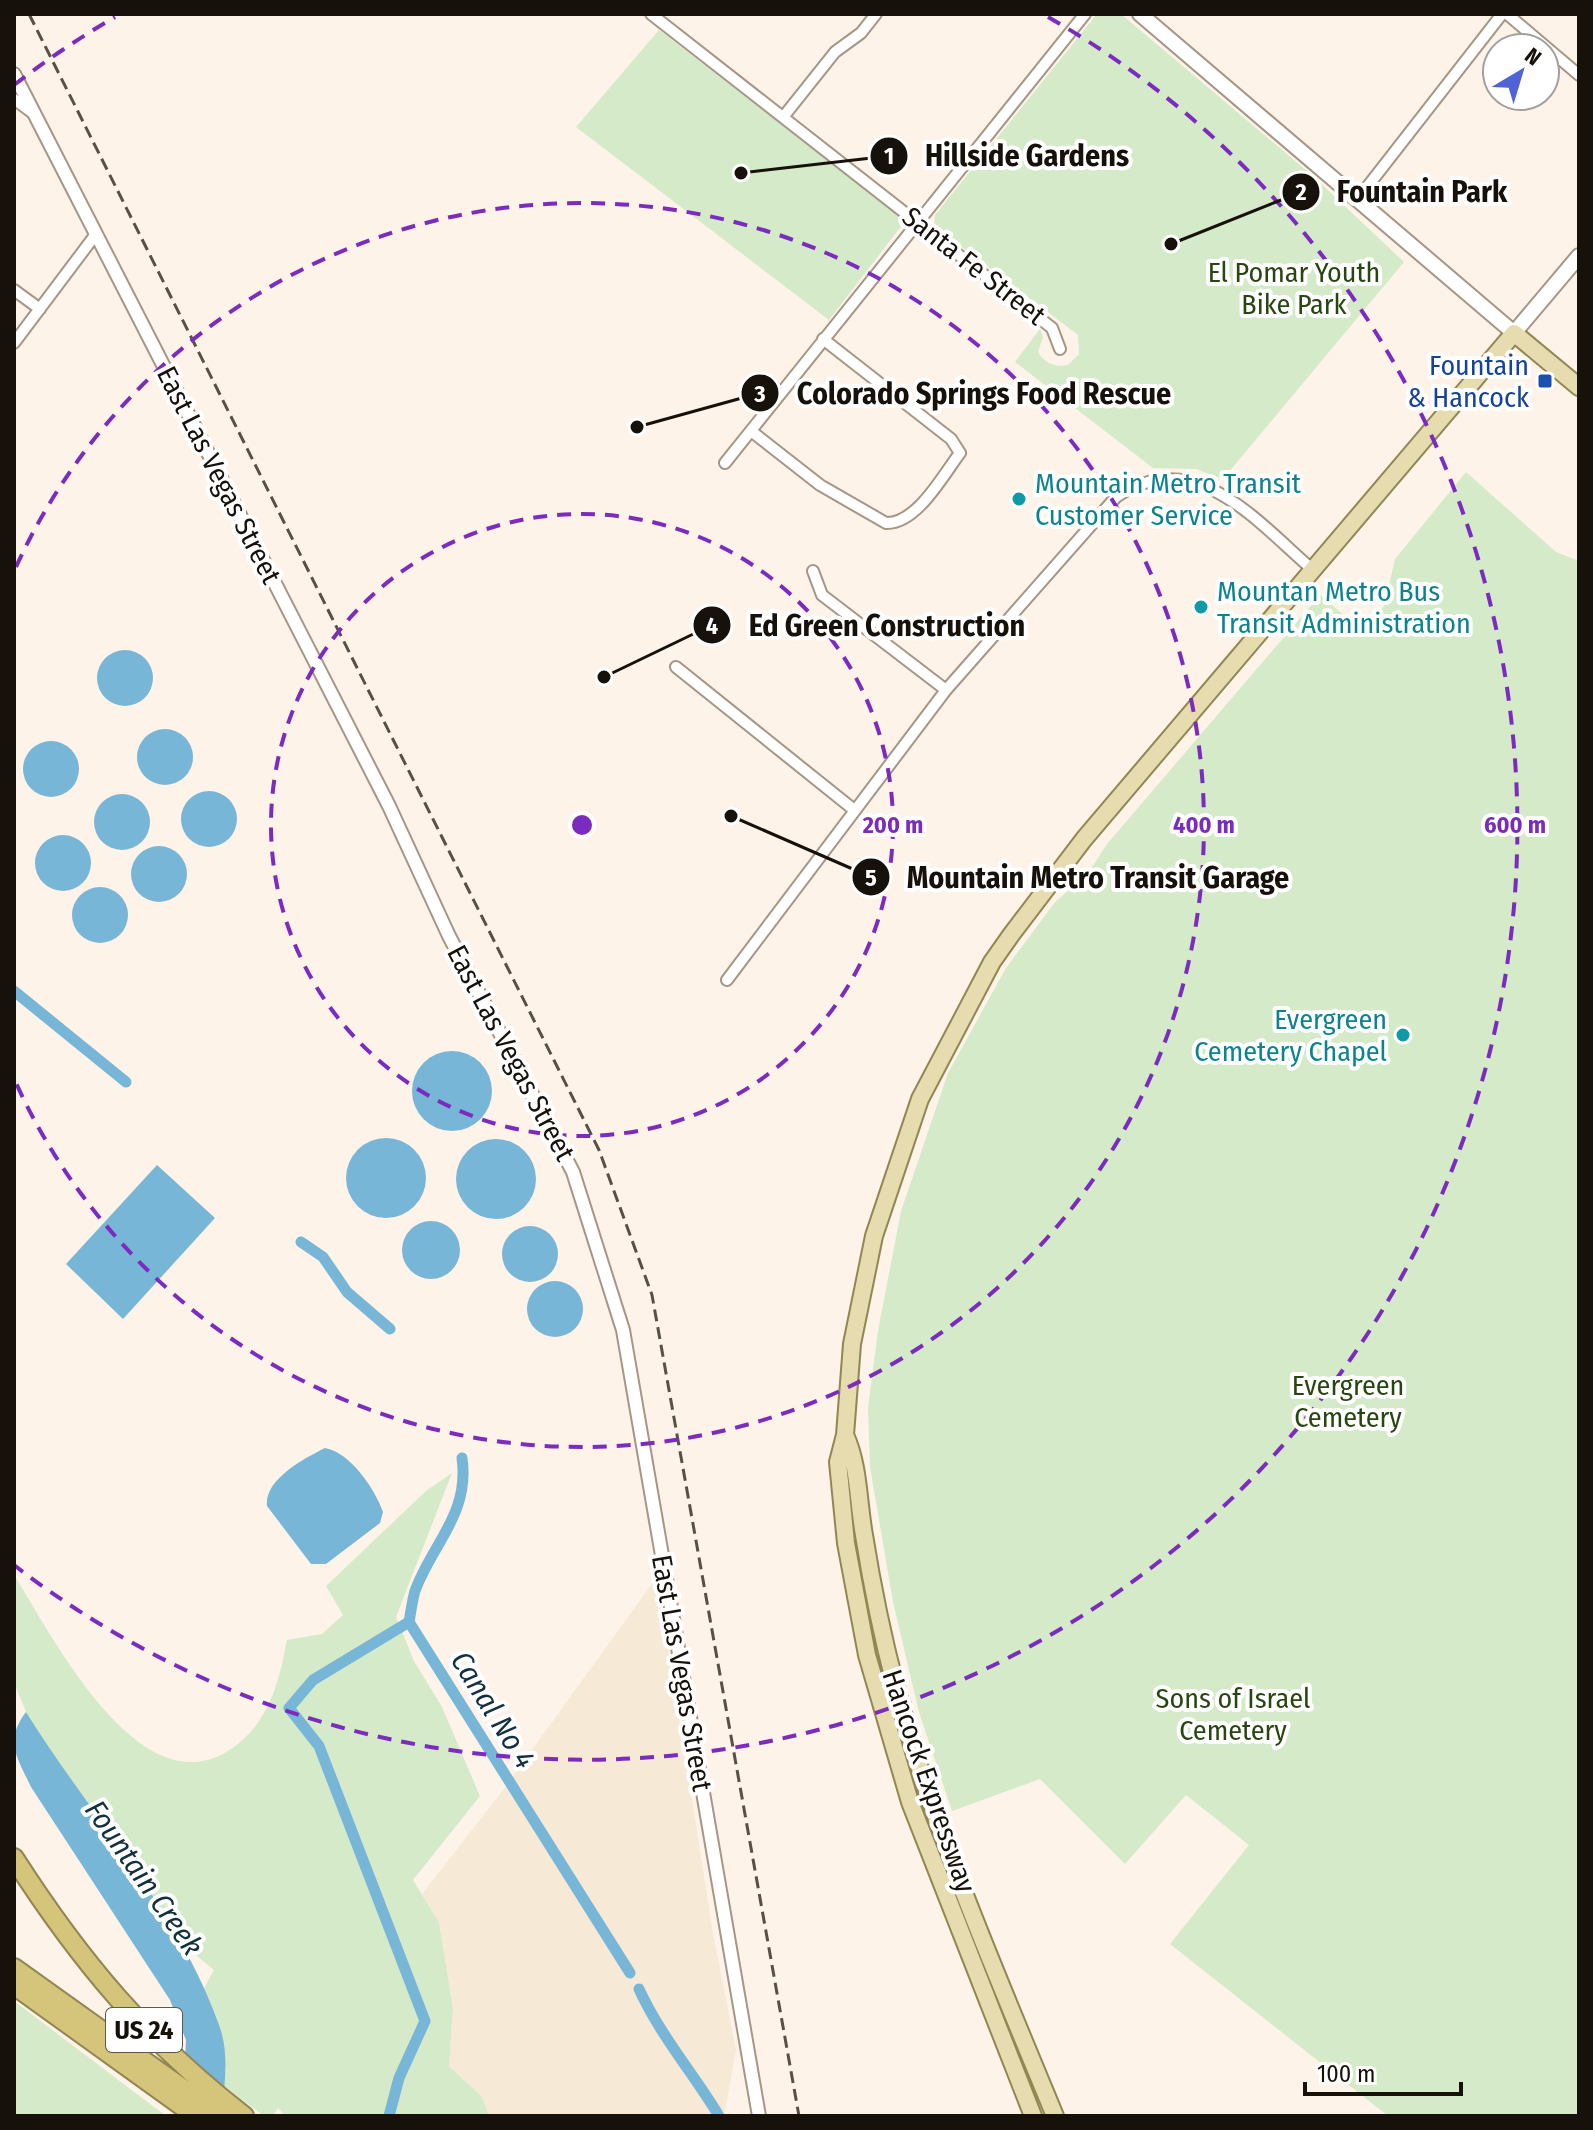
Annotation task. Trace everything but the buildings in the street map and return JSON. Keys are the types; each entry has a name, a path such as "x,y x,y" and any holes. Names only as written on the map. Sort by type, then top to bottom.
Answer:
{"highway":[{"name":"US 24","path":"14,1858 96,1977 155,2041 244,2116"},
{"path":"14,1968 221,2116"},
{"name":"US 24","path":"14,1985 196,2116"}],"main road":[{"path":"1140,14 1579,387"},
{"path":"1514,333 1579,256"},
{"name":"Hancock Expressway","path":"1033,2116 910,1802 867,1655 846,1543 838,1462 845,1435 852,1344 874,1236 904,1140 939,1058 992,962 1052,878 1514,333"},
{"name":"Hancock Expressway","path":"845,1435 855,1455 864,1539 886,1650 904,1720 963,1885 1055,2116"}],"street":[{"path":"784,116 835,52 861,33 876,14"},
{"path":"725,463 1085,14"},
{"path":"1357,200 1504,14 1579,75"},
{"name":"Santa Fe Street","path":"653,15 1052,328 1060,349"},
{"name":"East Las Vegas Street","path":"14,74 389,806 449,936 573,1172 596,1234 626,1345 759,2116"},
{"path":"14,99 34,114"},
{"path":"14,343 96,234"},
{"path":"14,290 40,309"},
{"path":"751,431 820,485 886,523 898,523 914,511 951,465 960,453 951,439 823,339"},
{"path":"727,980 842,832 853,809 946,690 1103,510 1131,487 1181,478 1216,490 1313,570"},
{"path":"813,571 822,595 946,690"},
{"path":"676,667 853,809"}],"shaded area":[{"path":"657,1577 713,1933 736,2050 724,2116 489,2116 482,2097 449,2066 453,2009 439,1922 422,1894 500,1794"}],"green space":[{"name":"El Pomar Youth Bike Park","path":"1097,14 1121,14 1313,176 1404,262 1223,479 1196,469 1153,468 1015,362 1040,329 1043,337 1038,352 1041,356 1051,364 1068,365 1079,354 1078,335 934,226 935,215"},
{"path":"659,30 906,220 829,320 576,127"},
{"name":"Evergreen Cemetery","path":"1466,472 1556,552 1579,561 1579,2116 1388,2116 1170,1944 1249,1845 1186,1795 1125,1864 1040,1779 952,1811 919,1712 893,1602 870,1467 868,1408 878,1331 901,1211 948,1073 1006,968 1055,902 1087,875 1107,844 1320,595 1365,633 1384,606 1395,559"},
{"path":"452,1473 396,1617 414,1661 442,1707 480,1796 413,1880 439,1922 453,2009 449,2066 482,2097 489,2116 285,2116 278,2108 273,2116 264,2116 224,2086 220,2036 203,1990 214,1970 180,1942 163,1912 35,1733 14,1683 14,1575 75,1672 131,1736 162,1756 195,1762 228,1751 253,1729 270,1702 287,1640 322,1634 343,1615 326,1586 426,1491"},
{"path":"14,2001 166,2116 14,2116"}],"water":[{"path":"125,650 145,658 153,678 145,698 125,706 105,698 97,678 105,658"},
{"path":"165,729 185,737 193,757 185,777 165,785 145,777 137,757 145,737"},
{"path":"51,741 71,749 79,769 71,789 51,797 31,789 23,769 31,749"},
{"path":"209,791 229,799 237,819 229,839 209,847 189,839 181,819 189,799"},
{"path":"122,794 142,802 150,822 142,842 122,850 102,842 94,822 102,802"},
{"path":"63,835 83,843 91,863 83,883 63,891 43,883 35,863 43,843"},
{"path":"159,846 179,854 187,874 179,894 159,902 139,894 131,874 139,854"},
{"path":"100,887 120,895 128,915 120,935 100,943 80,935 72,915 80,895"},
{"path":"452,1051 467,1054 480,1063 489,1076 492,1091 489,1106 480,1119 467,1128 452,1131 437,1128 424,1119 415,1106 412,1091 415,1076 424,1063 437,1054"},
{"path":"386,1138 401,1141 414,1150 423,1163 426,1178 423,1193 414,1206 401,1215 386,1218 371,1215 358,1206 349,1193 346,1178 349,1163 358,1150 371,1141"},
{"path":"496,1139 511,1142 524,1151 533,1164 536,1179 533,1194 524,1207 511,1216 496,1219 481,1216 468,1207 459,1194 456,1179 459,1164 468,1151 481,1142"},
{"path":"157,1165 215,1218 123,1319 66,1264"},
{"path":"431,1221 442,1223 451,1230 458,1239 458,1261 451,1270 442,1277 431,1279 420,1277 411,1270 404,1261 402,1250 404,1239 411,1230 420,1223"},
{"path":"530,1226 549,1235 558,1254 549,1273 530,1282 511,1273 502,1254 511,1235"},
{"path":"555,1281 574,1290 583,1309 574,1328 555,1337 536,1328 527,1309 536,1290"},
{"path":"325,1448 352,1464 374,1493 383,1512 380,1523 326,1564 311,1564 267,1506 268,1496 287,1471"},
{"path":"26,1712 157,1902 202,1982 224,2047 222,2116 182,2116 186,2040 170,2000 31,1787 17,1758 14,1741 19,1722"}],"waterway":[{"name":"Canal No 4","path":"14,991 126,1082"},
{"name":"Canal No 4","path":"301,1242 323,1257 347,1292 390,1329"},
{"name":"Canal No 4","path":"462,1458 463,1478 455,1512 422,1574 409,1622 630,1973"},
{"path":"389,2116 399,2078 425,2021 319,1746 289,1708 313,1680 409,1622"},
{"name":"Canal No 4","path":"639,1989 667,2038 719,2116"}],"railway":[{"path":"29,14 599,1150 652,1295 799,2116"}],"place":[{"name":"Hillside Gardens","path":"741,173"},
{"name":"Fountain Park","path":"1171,244"},
{"name":"Fountain & Hancock","path":"1545,381"},
{"name":"Colorado Springs Food Rescue","path":"637,427"},
{"name":"Mountain Metro Transit Customer Service","path":"1019,499"},
{"name":"Mountan Metro Bus Transit Administration","path":"1201,607"},
{"name":"Ed Green Construction","path":"604,677"},
{"name":"Mountain Metro Transit Garage","path":"731,816"},
{"name":"Evergreen Cemetery Chapel","path":"1403,1035"}],"park label":[{"name":"Sons of Israel Cemetery","path":"1233,1714"}],"water label":[{"name":"Fountain Creek","path":"144,1878"}]}
